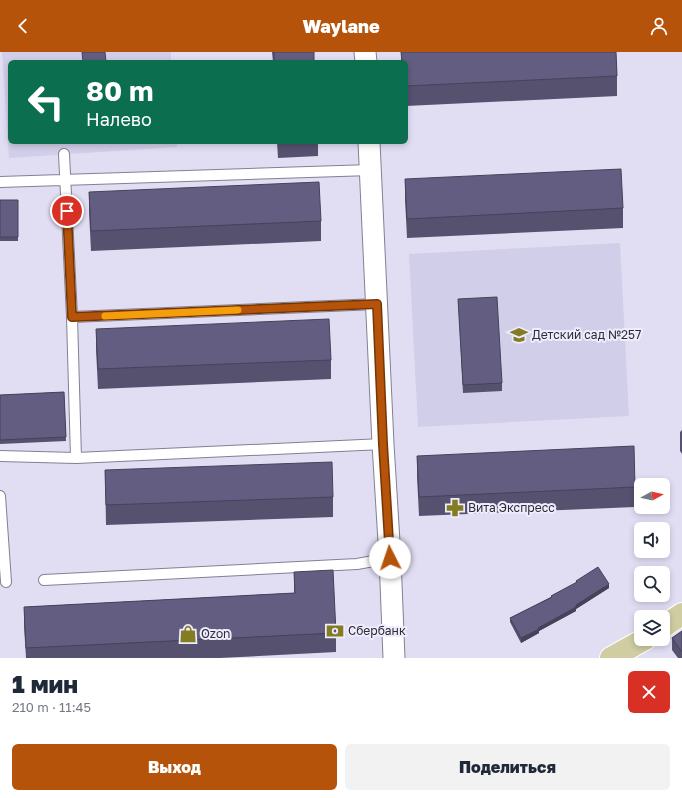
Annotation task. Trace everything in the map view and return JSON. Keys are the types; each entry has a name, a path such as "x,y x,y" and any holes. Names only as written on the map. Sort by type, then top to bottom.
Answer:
{"main road":[{"path":"670,622 682,614"},
{"path":"611,658 634,645"}],"street":[{"path":"369,144 394,658"}],"lane":[{"path":"64,154 72,317 76,458"},
{"path":"0,182 370,170"},
{"path":"72,317 377,304"},
{"path":"0,456 76,458 383,444"},
{"path":"0,496 6,582"},
{"path":"44,580 357,564 390,558"}],"shaded area":[{"path":"2,52 171,52 171,60 8,60 8,143"},
{"path":"8,144 177,144 177,147 9,158"},
{"name":"Детский сад №257","path":"620,243 629,416 418,427 409,254"}],"building":[{"path":"82,52 105,52 106,60 83,60"},
{"path":"274,52 314,52 314,60 274,60"},
{"path":"401,52 616,52 617,76 408,86 408,60 402,60"},
{"path":"621,169 623,208 407,219 405,179"},
{"path":"319,182 321,221 91,231 89,192"},
{"path":"0,200 18,200 18,237 0,237"},
{"path":"497,297 502,383 463,385 458,299"},
{"path":"329,319 331,360 98,369 96,329"},
{"path":"64,392 66,437 0,440 0,395"},
{"path":"634,446 634,487 419,497 417,456"},
{"path":"332,462 333,497 106,505 105,470"},
{"path":"598,567 609,584 576,605 576,607 521,638 510,618 552,597 551,596 577,582 576,581"},
{"path":"333,570 336,633 26,648 24,607 295,593 294,572"},
{"path":"682,631 682,652 672,638"}],"slow traffic":[{"path":"105,316 238,310"}],"place":[{"name":"Детский сад №257","path":"519,335"},
{"name":"Вита Экспресс","path":"455,508"},
{"name":"Сбербанк","path":"335,631"},
{"name":"Ozon","path":"188,634"}],"route":[{"path":"67,211 72,317 377,304 390,558"}]}
